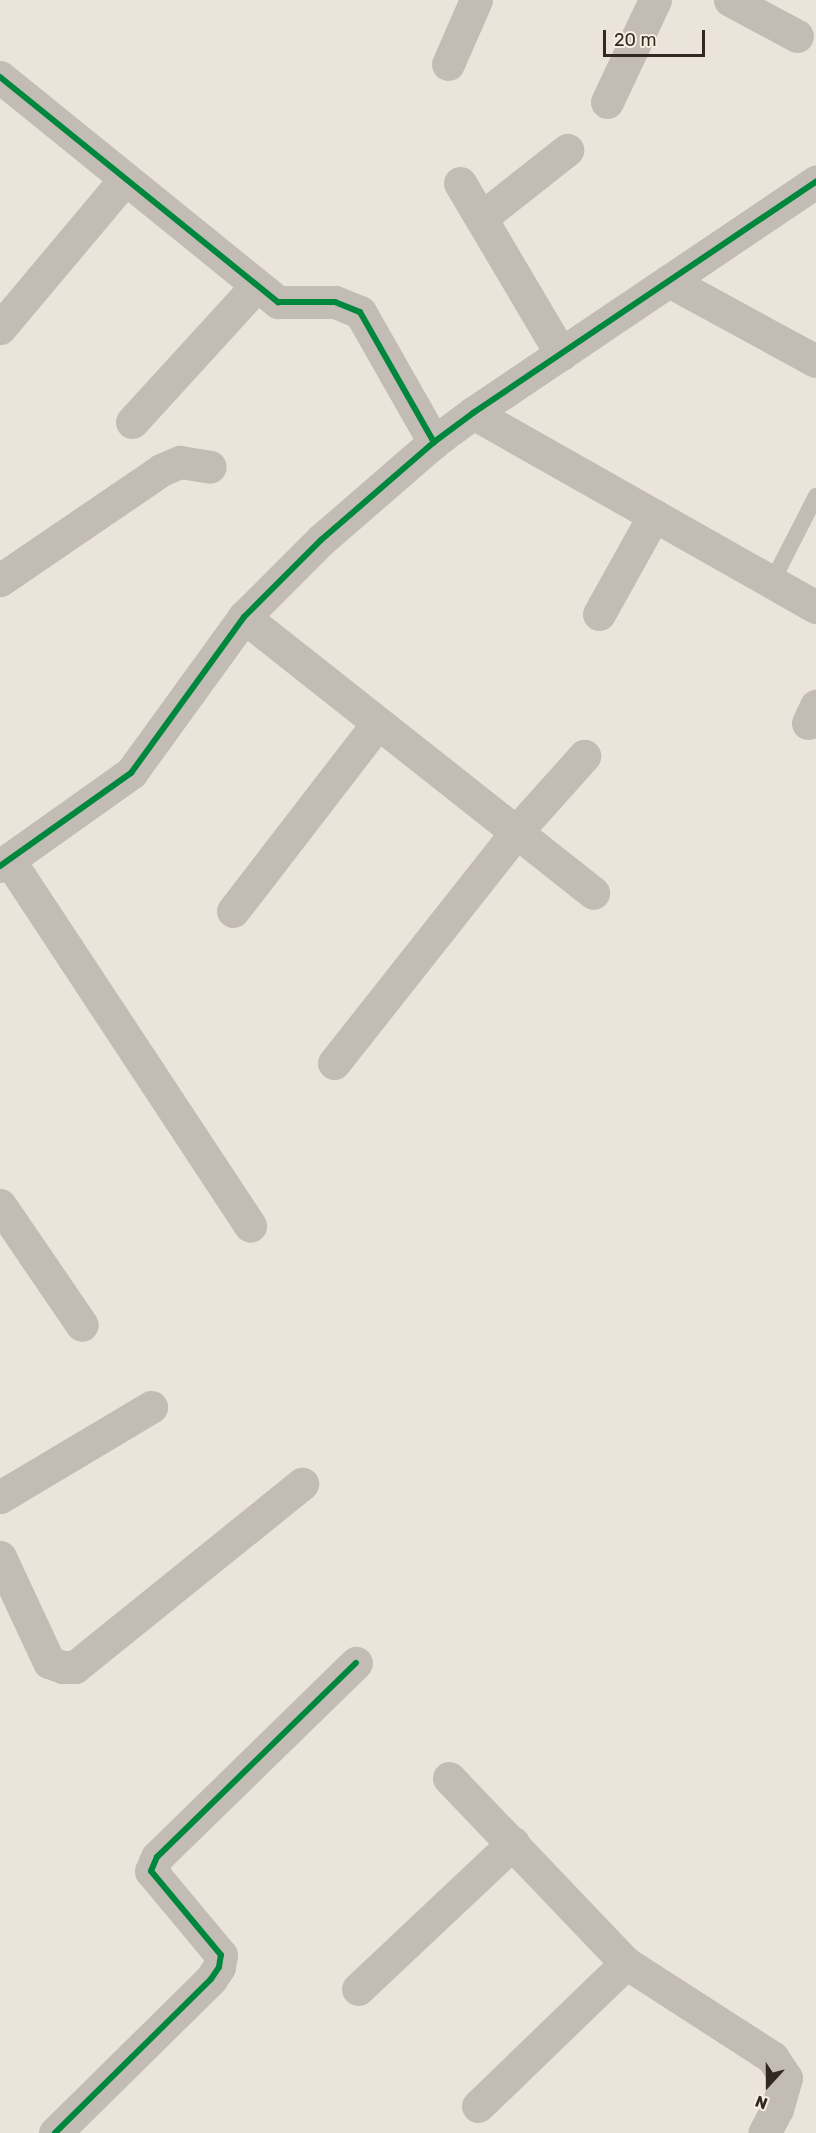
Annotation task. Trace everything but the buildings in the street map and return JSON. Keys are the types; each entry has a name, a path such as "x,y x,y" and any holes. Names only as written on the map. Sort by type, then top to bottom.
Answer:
{"street":[{"path":"448,64 476,0"},
{"path":"607,102 655,0"},
{"path":"730,0 797,36"},
{"path":"0,77 278,302 335,303 360,312 434,442"},
{"path":"481,218 567,150"},
{"path":"0,328 125,179"},
{"path":"250,1226 4,863 132,773 244,616 321,540 434,442 473,413 816,182"},
{"path":"460,183 561,354"},
{"path":"669,281 816,361"},
{"path":"132,422 256,286"},
{"path":"473,413 816,607"},
{"path":"0,580 161,470 180,462 210,466"},
{"path":"599,614 654,515"},
{"path":"244,616 377,724 517,831 593,893"},
{"path":"233,911 377,724"},
{"path":"334,1063 517,831 584,756"},
{"path":"0,1205 82,1325"},
{"path":"0,1497 151,1407"},
{"path":"0,1557 49,1662 63,1667 75,1667 302,1485"},
{"path":"55,2133 203,1988 219,1967 221,1955 151,1871 157,1857 356,1663"},
{"path":"449,1778 626,1964 772,2057 786,2078 777,2109 764,2133"},
{"path":"358,1989 513,1844"},
{"path":"478,2106 626,1964"}],"lane":[{"path":"772,582 816,496"}],"cycle path":[{"path":"0,77 278,302 335,302 360,312 434,442"},
{"path":"0,866 131,773 244,617 321,540 434,442 473,413 816,182"},
{"path":"55,2133 211,1979 219,1967 221,1955 151,1871 157,1857 356,1663"}]}
